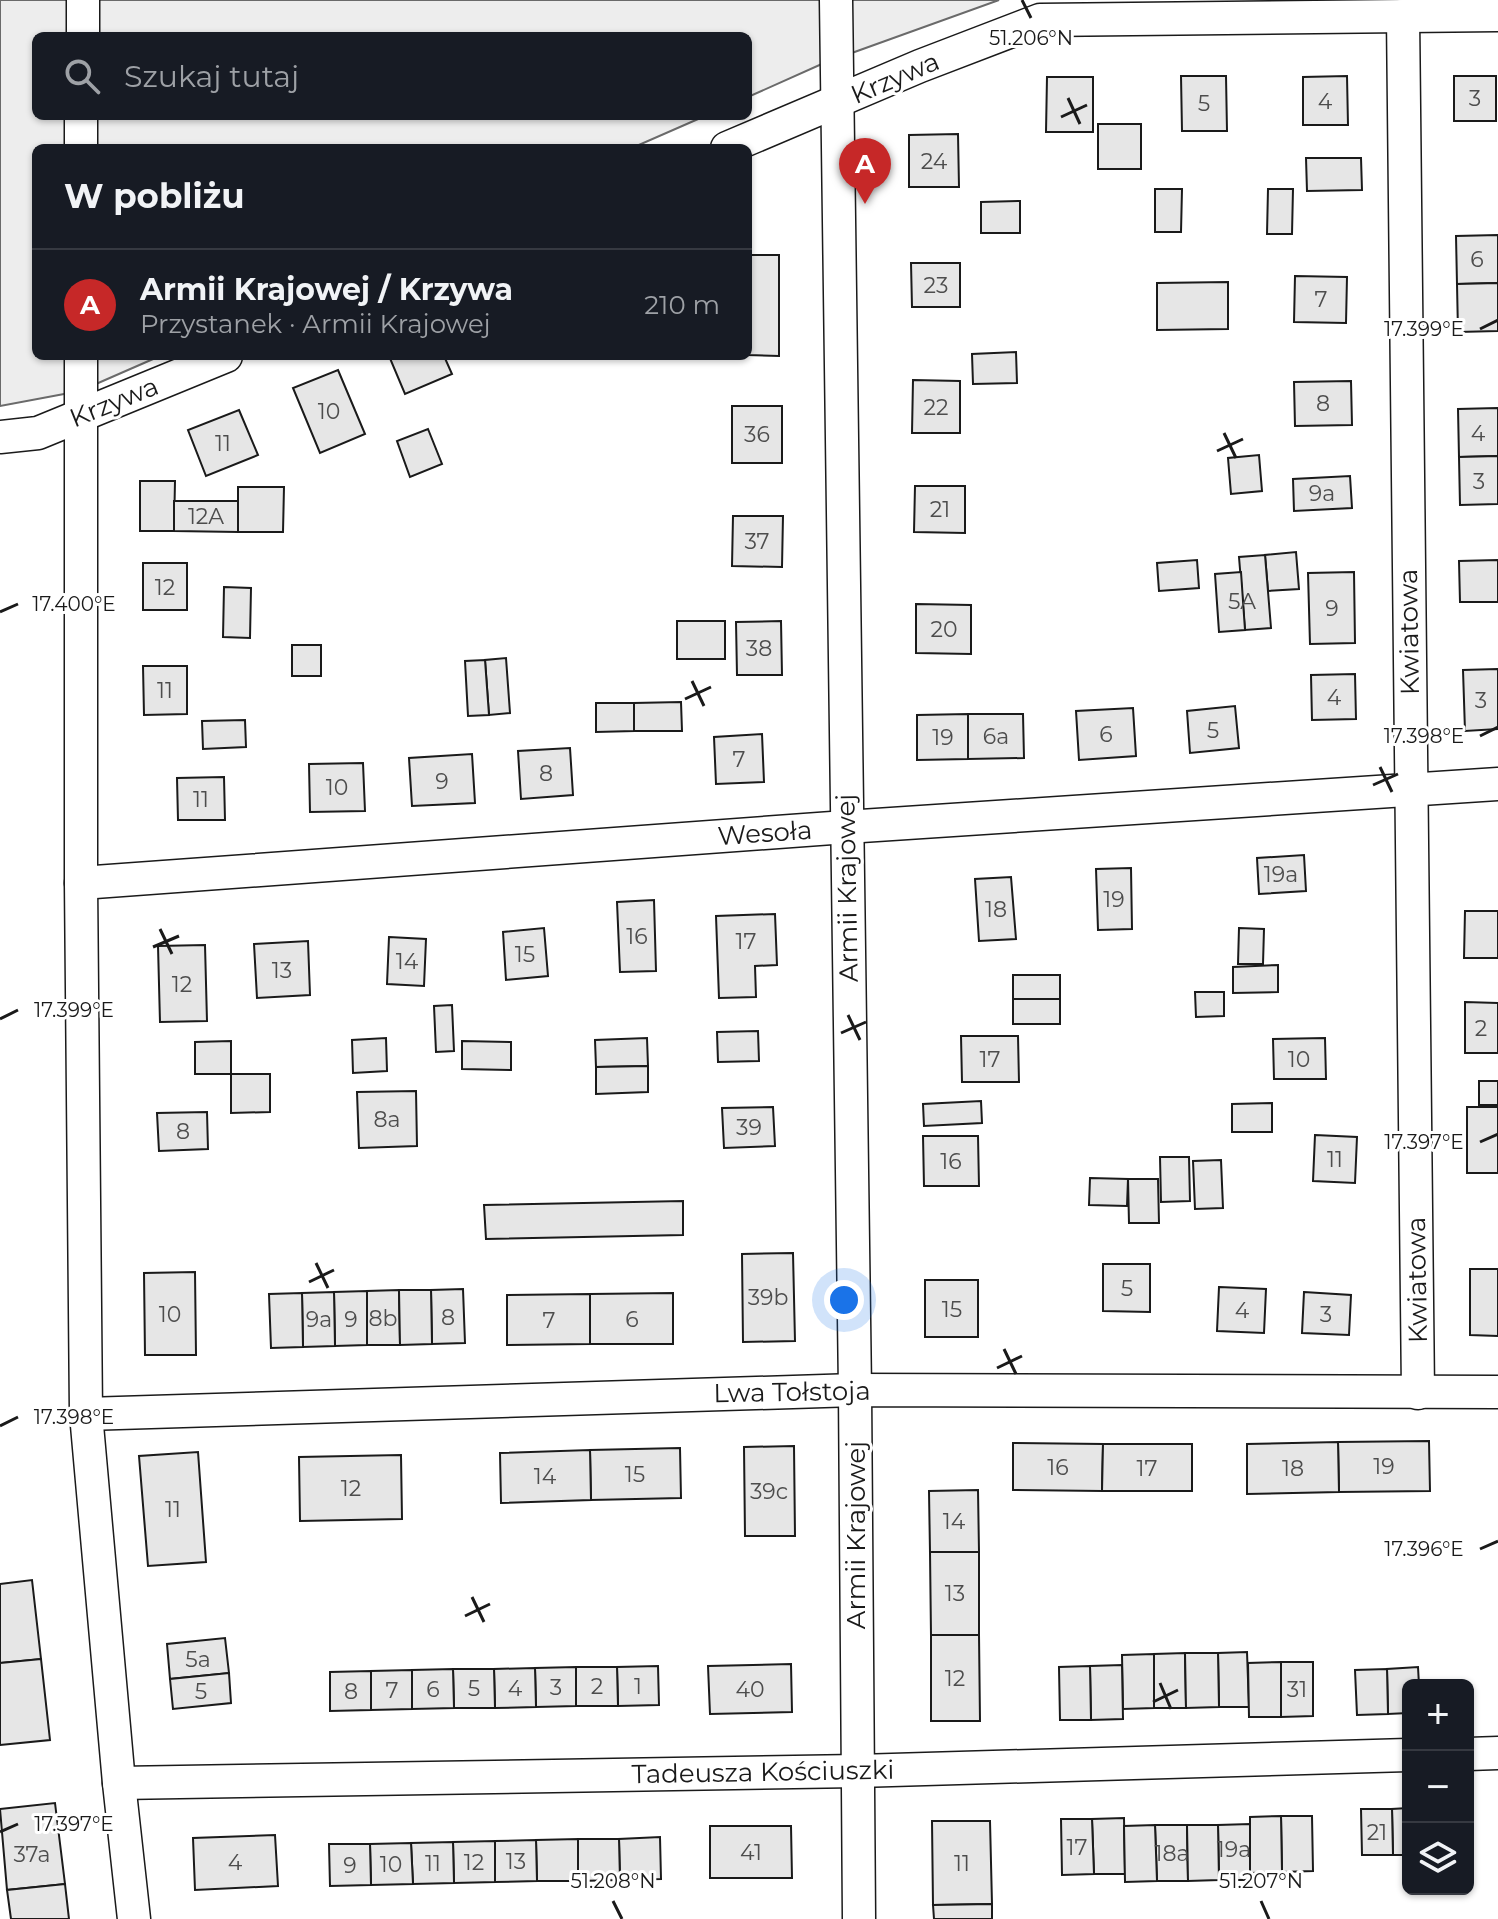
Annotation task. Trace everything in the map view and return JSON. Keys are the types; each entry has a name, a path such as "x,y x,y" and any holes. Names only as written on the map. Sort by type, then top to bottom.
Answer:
{"street":[{"path":"83,0 83,32"},
{"name":"Armii Krajowej","path":"836,0 859,1919"},
{"name":"Krzywa","path":"737,144 920,66 1040,20 1498,15"},
{"name":"Kwiatowa","path":"1403,16 1418,1393"},
{"path":"81,120 81,144"},
{"path":"81,360 81,883 86,1414 134,1919"},
{"name":"Krzywa","path":"0,437 38,433 216,360"},
{"name":"Wesoła","path":"81,883 846,827 1498,784"},
{"name":"Lwa Tołstoja","path":"86,1414 855,1390 1498,1392"},
{"path":"1474,1754 1498,1753"},
{"name":"Tadeusza Kościuszki","path":"119,1783 858,1771 1402,1755"}],"shaded area":[{"path":"0,0 999,0 824,63 752,95 752,32 32,32 32,120 696,120 641,144 32,144 32,360 151,360 80,391 0,406"}],"building":[{"path":"1181,76 1226,76 1227,131 1182,131"},
{"path":"1347,76 1348,125 1303,125 1303,77"},
{"path":"1454,76 1496,76 1496,121 1454,121"},
{"path":"1047,77 1093,77 1093,132 1046,132"},
{"path":"1098,124 1141,124 1141,169 1098,169"},
{"path":"958,134 959,187 909,187 909,135"},
{"path":"1306,158 1361,158 1362,190 1307,191"},
{"path":"1155,189 1182,189 1181,232 1155,232"},
{"path":"1268,189 1293,189 1292,234 1267,234"},
{"path":"1020,201 1020,233 981,233 981,202"},
{"path":"1498,235 1498,283 1457,284 1456,236"},
{"path":"752,255 779,255 779,356 752,355"},
{"path":"911,263 960,263 960,307 912,307"},
{"path":"1295,276 1347,277 1346,323 1294,322"},
{"path":"1228,282 1228,329 1157,330 1157,283"},
{"path":"1498,283 1498,331 1458,332 1457,284"},
{"path":"1016,352 1017,383 973,384 972,354"},
{"path":"391,360 446,360 452,374 405,394"},
{"path":"338,370 365,434 320,453 293,388"},
{"path":"913,380 960,381 960,433 912,433"},
{"path":"1351,381 1352,425 1295,426 1294,382"},
{"path":"732,406 782,406 782,463 732,463"},
{"path":"1498,408 1498,456 1459,457 1458,409"},
{"path":"239,410 258,455 206,476 188,430"},
{"path":"428,429 442,464 410,477 397,441"},
{"path":"1259,455 1262,491 1231,494 1228,458"},
{"path":"1498,456 1498,504 1460,505 1459,457"},
{"path":"1350,476 1352,508 1294,511 1293,479"},
{"path":"140,481 175,481 174,531 140,531"},
{"path":"915,486 965,486 965,533 914,532"},
{"path":"238,487 284,487 283,532 238,532"},
{"path":"174,501 238,501 238,532 174,531"},
{"path":"733,516 783,516 782,567 732,566"},
{"path":"1296,552 1299,589 1268,591 1265,555"},
{"path":"1265,555 1271,628 1245,630 1239,557"},
{"path":"1197,560 1199,588 1159,591 1157,563"},
{"path":"1498,560 1498,602 1460,602 1459,561"},
{"path":"143,563 187,563 187,610 143,610"},
{"path":"1241,572 1245,630 1219,632 1215,574"},
{"path":"1354,572 1355,643 1310,644 1308,573"},
{"path":"224,587 251,588 250,638 223,637"},
{"path":"916,604 971,605 971,654 916,653"},
{"path":"677,621 725,621 725,659 677,659"},
{"path":"781,621 782,675 737,675 736,622"},
{"path":"292,645 321,645 321,676 292,676"},
{"path":"506,658 510,713 489,715 485,660"},
{"path":"485,660 489,715 468,716 465,661"},
{"path":"143,666 187,666 187,714 144,715"},
{"path":"1498,669 1498,729 1465,731 1463,670"},
{"path":"1355,674 1356,719 1312,720 1311,675"},
{"path":"681,702 682,731 634,731 634,703"},
{"path":"596,703 634,703 634,731 596,732"},
{"path":"1235,706 1239,748 1190,753 1187,711"},
{"path":"1133,708 1136,756 1079,760 1076,711"},
{"path":"968,714 1023,714 1024,758 968,759"},
{"path":"968,714 968,759 917,760 917,715"},
{"path":"245,720 246,747 203,749 202,721"},
{"path":"762,734 764,782 716,784 714,737"},
{"path":"570,748 573,795 521,799 518,751"},
{"path":"472,754 475,803 412,806 409,758"},
{"path":"363,763 365,811 310,812 309,764"},
{"path":"224,777 225,820 178,820 177,778"},
{"path":"1304,855 1306,891 1259,894 1257,858"},
{"path":"1131,868 1132,929 1098,930 1096,869"},
{"path":"1011,877 1016,939 979,941 975,879"},
{"path":"654,900 656,971 620,972 617,902"},
{"path":"1465,911 1498,911 1498,958 1464,958"},
{"path":"775,914 777,965 755,966 756,997 719,998 716,916"},
{"path":"544,928 548,976 506,980 503,932"},
{"path":"1239,928 1264,929 1263,964 1238,964"},
{"path":"389,937 426,939 424,986 387,984"},
{"path":"308,941 310,995 257,998 254,944"},
{"path":"205,945 207,1021 160,1022 158,946"},
{"path":"1278,965 1278,992 1233,993 1233,967"},
{"path":"1013,975 1060,975 1060,999 1013,999"},
{"path":"1195,992 1224,992 1224,1016 1196,1017"},
{"path":"1013,999 1060,999 1060,1024 1013,1024"},
{"path":"1465,1002 1498,1003 1498,1053 1465,1053"},
{"path":"452,1005 454,1051 436,1052 434,1006"},
{"path":"758,1031 759,1061 718,1062 717,1032"},
{"path":"961,1036 1018,1036 1019,1082 962,1082"},
{"path":"386,1038 387,1071 353,1073 352,1040"},
{"path":"647,1038 648,1066 596,1067 595,1040"},
{"path":"1325,1038 1326,1079 1274,1079 1273,1039"},
{"path":"231,1041 231,1074 195,1074 195,1042"},
{"path":"462,1041 511,1042 511,1070 462,1069"},
{"path":"648,1066 648,1092 596,1094 596,1067"},
{"path":"231,1074 270,1074 270,1112 231,1113"},
{"path":"1479,1081 1498,1081 1498,1105 1479,1105"},
{"path":"416,1091 417,1146 359,1148 357,1092"},
{"path":"981,1101 982,1123 924,1126 923,1104"},
{"path":"1272,1103 1272,1132 1232,1132 1232,1104"},
{"path":"773,1107 775,1146 724,1148 722,1108"},
{"path":"1467,1107 1498,1107 1498,1173 1467,1173"},
{"path":"207,1112 208,1149 159,1151 157,1113"},
{"path":"1315,1135 1357,1137 1355,1183 1313,1181"},
{"path":"923,1136 978,1136 979,1186 924,1186"},
{"path":"1160,1157 1189,1157 1190,1201 1161,1202"},
{"path":"1221,1160 1223,1208 1195,1209 1193,1161"},
{"path":"1090,1178 1128,1179 1127,1206 1089,1205"},
{"path":"1128,1179 1158,1179 1159,1223 1129,1223"},
{"path":"683,1201 683,1235 486,1239 484,1205"},
{"path":"793,1253 795,1341 743,1342 742,1254"},
{"path":"1103,1264 1150,1264 1150,1312 1103,1311"},
{"path":"1470,1269 1498,1269 1498,1336 1470,1335"},
{"path":"195,1272 196,1355 145,1355 144,1273"},
{"path":"925,1280 978,1280 978,1337 925,1337"},
{"path":"1219,1287 1266,1289 1264,1333 1217,1331"},
{"path":"463,1289 465,1343 432,1344 431,1290"},
{"path":"399,1290 400,1345 367,1345 367,1291"},
{"path":"399,1290 431,1290 432,1344 400,1345"},
{"path":"367,1291 367,1345 335,1346 334,1292"},
{"path":"334,1292 335,1346 303,1347 302,1293"},
{"path":"1304,1292 1351,1295 1349,1335 1302,1333"},
{"path":"302,1293 303,1347 271,1348 269,1294"},
{"path":"673,1293 673,1344 590,1344 590,1294"},
{"path":"590,1294 590,1344 507,1345 507,1295"},
{"path":"1429,1441 1430,1491 1339,1492 1338,1442"},
{"path":"1338,1442 1339,1492 1247,1494 1247,1444"},
{"path":"1013,1443 1103,1444 1102,1491 1013,1490"},
{"path":"1103,1444 1192,1444 1192,1491 1102,1491"},
{"path":"794,1446 795,1536 745,1536 744,1447"},
{"path":"680,1448 681,1498 591,1500 590,1450"},
{"path":"590,1450 591,1500 501,1503 500,1453"},
{"path":"198,1452 206,1562 148,1566 139,1456"},
{"path":"401,1455 402,1519 300,1521 299,1457"},
{"path":"978,1490 979,1552 930,1552 929,1491"},
{"path":"930,1552 979,1552 979,1635 931,1635"},
{"path":"32,1580 41,1659 0,1663 0,1584"},
{"path":"931,1635 979,1635 980,1721 931,1721"},
{"path":"225,1638 229,1673 170,1679 167,1644"},
{"path":"1247,1652 1249,1707 1219,1707 1218,1653"},
{"path":"1185,1653 1186,1708 1154,1708 1154,1654"},
{"path":"1185,1653 1218,1653 1219,1707 1186,1708"},
{"path":"1154,1654 1154,1708 1123,1709 1122,1655"},
{"path":"41,1659 50,1740 0,1745 0,1663"},
{"path":"1281,1662 1313,1662 1313,1716 1281,1717"},
{"path":"1281,1662 1281,1717 1249,1717 1248,1663"},
{"path":"791,1664 792,1712 710,1714 708,1666"},
{"path":"1122,1665 1123,1719 1091,1720 1090,1666"},
{"path":"658,1666 659,1705 618,1706 617,1667"},
{"path":"1090,1666 1091,1720 1060,1720 1059,1667"},
{"path":"576,1667 576,1706 536,1707 535,1668"},
{"path":"576,1667 617,1667 618,1706 576,1706"},
{"path":"1418,1667 1419,1679 1402,1679 1402,1713 1388,1714 1387,1669"},
{"path":"535,1668 536,1707 495,1708 494,1669"},
{"path":"453,1669 494,1669 495,1708 454,1708"},
{"path":"453,1669 454,1708 412,1709 412,1670"},
{"path":"1387,1669 1388,1714 1357,1715 1355,1670"},
{"path":"412,1670 412,1709 371,1710 371,1671"},
{"path":"371,1671 371,1710 330,1711 330,1672"},
{"path":"229,1673 231,1703 173,1709 170,1679"},
{"path":"55,1803 65,1884 7,1890 0,1809"},
{"path":"1402,1808 1402,1855 1393,1855 1392,1809"},
{"path":"1361,1809 1392,1809 1393,1855 1362,1855"},
{"path":"1281,1816 1312,1816 1313,1871 1282,1872"},
{"path":"1281,1816 1282,1872 1250,1873 1250,1817"},
{"path":"1124,1818 1125,1874 1094,1874 1092,1819"},
{"path":"1061,1819 1092,1819 1094,1874 1062,1875"},
{"path":"932,1821 990,1821 992,1904 933,1905"},
{"path":"1250,1824 1250,1880 1219,1880 1218,1825"},
{"path":"1155,1825 1187,1825 1188,1881 1157,1881"},
{"path":"1155,1825 1157,1881 1125,1882 1124,1826"},
{"path":"1187,1825 1218,1825 1219,1880 1188,1881"},
{"path":"710,1826 791,1826 792,1878 710,1878"},
{"path":"275,1835 278,1886 195,1890 193,1838"},
{"path":"660,1837 661,1879 620,1880 619,1839"},
{"path":"578,1839 578,1881 537,1881 536,1840"},
{"path":"578,1839 619,1839 620,1880 578,1881"},
{"path":"536,1840 537,1881 495,1882 495,1841"},
{"path":"495,1841 495,1882 454,1883 453,1842"},
{"path":"453,1842 454,1883 413,1884 411,1843"},
{"path":"411,1843 413,1884 371,1885 370,1844"},
{"path":"329,1844 370,1844 371,1885 330,1886"},
{"path":"65,1884 69,1919 11,1919 7,1890"},
{"path":"992,1904 992,1919 934,1919 933,1905"}],"place":[{"name":"Armii Krajowej / Krzywa","path":"865,204"}]}
